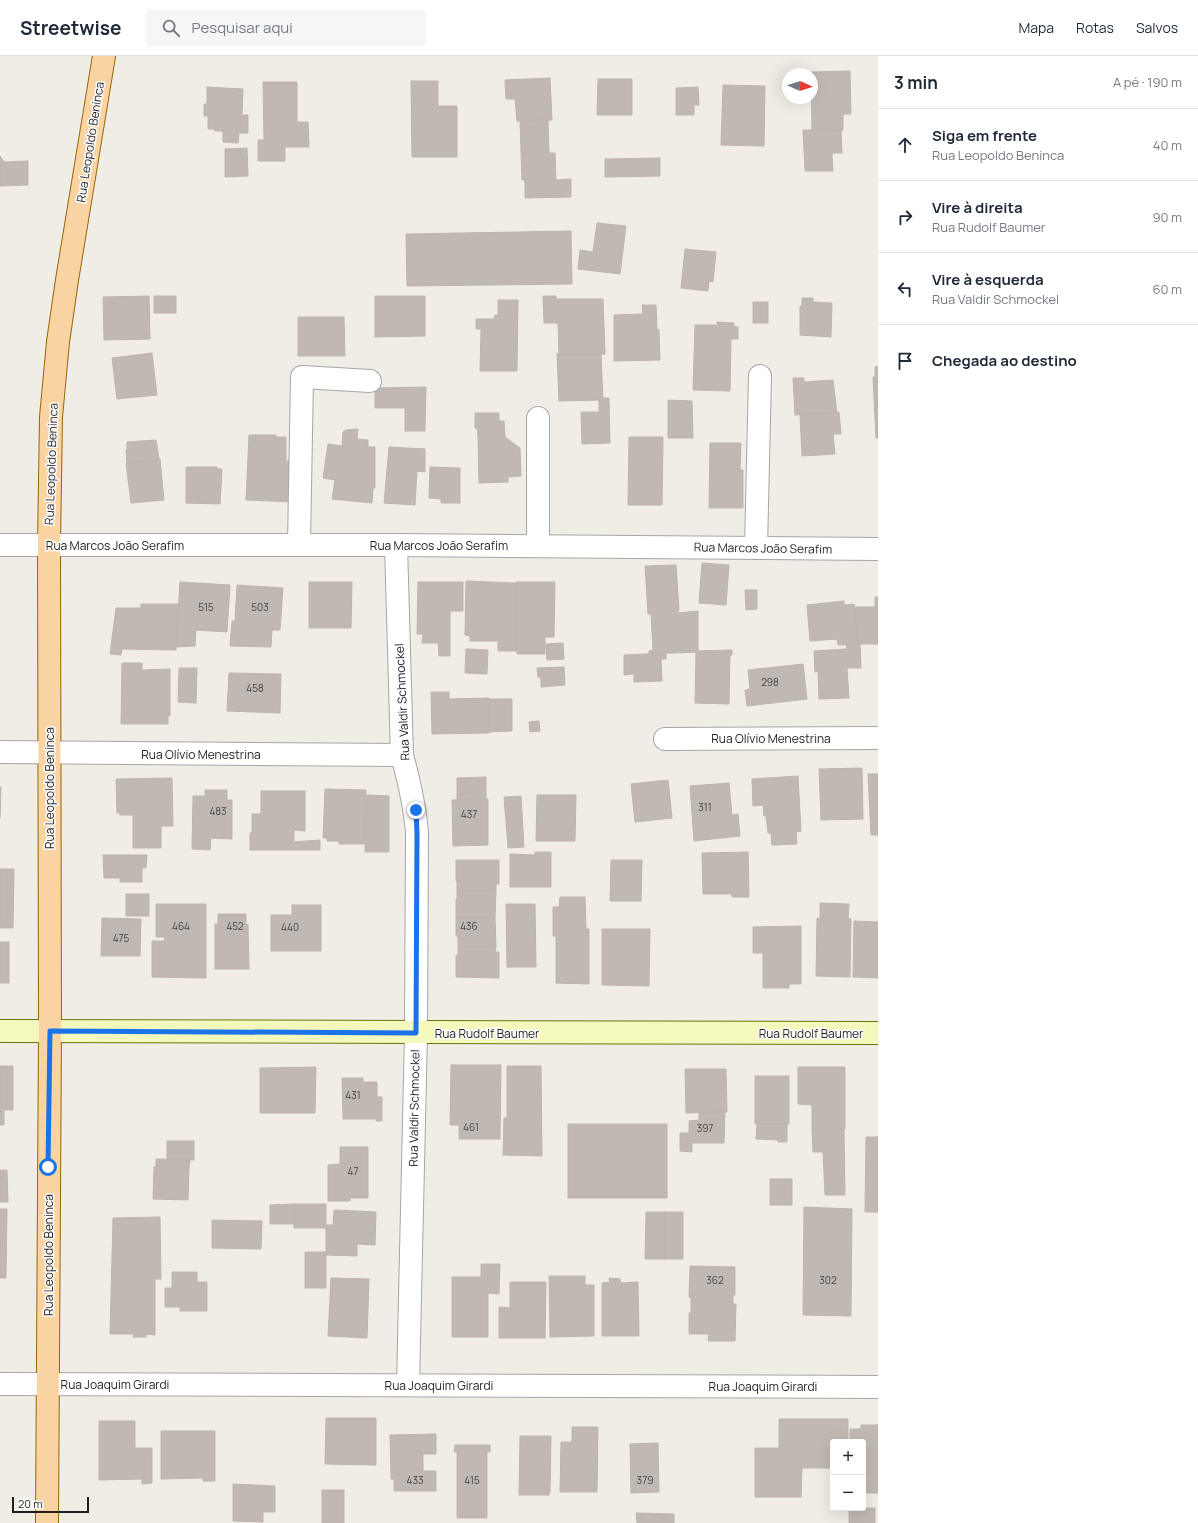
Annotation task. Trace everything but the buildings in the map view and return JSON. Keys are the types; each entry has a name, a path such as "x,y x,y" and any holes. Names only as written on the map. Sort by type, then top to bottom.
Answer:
{"main road":[{"name":"Rua Leopoldo Beninca","path":"46,1523 50,1031 49,545 51,417 58,342 67,280 104,56"}],"street":[{"path":"756,548 760,376"},
{"path":"299,544 302,377 370,381"},
{"path":"538,418 538,546"},
{"name":"Rua Marcos João Serafim","path":"0,545 299,544 878,549"},
{"name":"Rua Valdir Schmockel","path":"396,545 402,755 416,810 417,833 416,1033 408,1385"},
{"name":"Rua Olívio Menestrina","path":"665,739 878,738"},
{"name":"Rua Olívio Menestrina","path":"0,752 402,755"},
{"name":"Rua Rudolf Baumer","path":"0,1031 878,1033"},
{"name":"Rua Joaquim Girardi","path":"0,1384 878,1387"}],"route":[{"path":"48,1167 50,1031 416,1033 416,810"}]}
